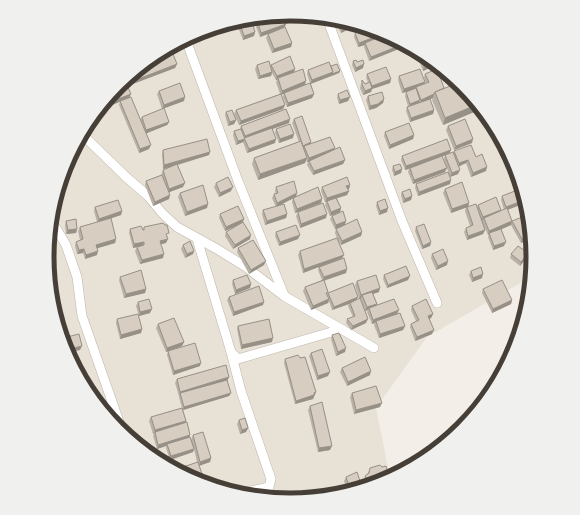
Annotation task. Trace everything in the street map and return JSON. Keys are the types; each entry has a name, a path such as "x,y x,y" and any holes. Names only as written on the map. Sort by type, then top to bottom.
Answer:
{"street":[{"path":"329,25 402,221 437,303"},
{"path":"187,44 238,181 284,296"},
{"path":"86,138 148,196 162,213 177,227 246,266 284,296 374,348"},
{"path":"56,228 66,245 77,277 82,316 118,420"},
{"path":"197,239 231,352 241,391 271,479 270,487 252,491"},
{"path":"231,352 238,359 342,329"}],"shaded area":[{"path":"290,21 321,23 351,29 395,45 434,70 468,102 487,126 495,139 514,181 522,211 526,242 525,280 427,337 376,408 389,473 351,486 321,492 290,494 259,492 229,486 199,476 185,470 159,454 123,425 102,401 85,376 66,334 58,304 54,273 54,242 58,211 66,181 85,139 93,126 112,102 146,70 185,45 229,29 259,23"}],"building":[{"path":"285,21 286,24 261,33 258,23"},
{"path":"253,24 255,32 244,36 241,27"},
{"path":"285,27 292,43 274,49 268,34"},
{"path":"359,32 375,37 359,43 355,33"},
{"path":"377,38 397,46 371,57 365,43"},
{"path":"173,54 177,64 133,81 146,70 166,57"},
{"path":"290,56 295,69 277,76 271,65"},
{"path":"356,60 357,62 363,60 364,64 356,68 353,61"},
{"path":"269,61 272,72 260,76 257,65"},
{"path":"329,62 333,72 312,80 308,70"},
{"path":"422,62 428,66 424,67"},
{"path":"337,64 340,71 332,74 333,72 331,66"},
{"path":"386,67 391,79 372,86 367,74"},
{"path":"303,69 306,81 282,91 278,78"},
{"path":"420,69 425,82 404,89 399,76"},
{"path":"434,70 439,74 444,88 421,100 416,87 429,82 425,74"},
{"path":"362,80 365,84 370,82 372,88 365,91"},
{"path":"180,83 185,97 164,105 159,91"},
{"path":"310,83 314,94 288,103 284,93"},
{"path":"452,85 472,107 445,118 435,92"},
{"path":"127,86 131,94 113,101"},
{"path":"416,88 420,100 410,104 406,92"},
{"path":"347,90 350,97 340,100 338,94"},
{"path":"382,92 384,99 378,104 370,106 368,96"},
{"path":"281,94 285,105 241,121 236,110"},
{"path":"131,97 151,145 140,149 120,101"},
{"path":"430,99 434,110 411,118 407,107"},
{"path":"164,108 169,122 146,130 142,117"},
{"path":"286,109 290,119 245,136 241,126"},
{"path":"232,110 236,120 230,122 226,112"},
{"path":"302,116 311,142 303,146 294,119"},
{"path":"465,119 473,139 456,146 448,126"},
{"path":"409,123 414,135 390,145 385,132"},
{"path":"290,124 294,134 280,139 276,129"},
{"path":"272,128 276,139 249,149 244,138"},
{"path":"241,129 245,139 238,141 234,131"},
{"path":"330,137 335,148 309,158 304,146"},
{"path":"207,139 210,152 164,165 163,150"},
{"path":"447,139 451,150 406,166 402,156"},
{"path":"301,141 307,158 260,174 254,158"},
{"path":"471,145 476,157 482,154 487,167 473,173 468,160 459,163 454,151"},
{"path":"340,147 345,160 314,171 309,161"},
{"path":"453,152 460,170 452,173 445,155"},
{"path":"442,156 447,168 414,180 410,168"},
{"path":"177,164 185,183 169,189 163,170"},
{"path":"400,164 402,169 395,172 393,166"},
{"path":"448,172 451,180 419,192 416,184"},
{"path":"162,175 170,195 155,202 146,181"},
{"path":"228,177 233,187 220,193 216,183"},
{"path":"347,177 350,185 346,186 349,191 327,198 322,187"},
{"path":"294,181 297,193 277,203 274,194 278,193 276,187"},
{"path":"462,182 469,203 452,209 445,189"},
{"path":"203,185 208,204 187,212 180,193"},
{"path":"318,187 322,199 297,209 293,198"},
{"path":"410,189 412,196 405,199 402,192"},
{"path":"516,190 520,202 506,207 502,196"},
{"path":"496,197 501,210 483,217 478,205"},
{"path":"336,198 341,208 331,212 327,201"},
{"path":"385,199 388,208 380,211 377,202"},
{"path":"118,200 122,211 99,219 95,207"},
{"path":"323,203 327,214 301,224 298,212"},
{"path":"284,204 287,214 267,221 263,210"},
{"path":"476,204 485,230 468,236 466,228 473,225 467,207"},
{"path":"238,206 244,219 226,227 220,214"},
{"path":"507,208 512,221 489,231 484,218"},
{"path":"343,211 346,221 336,225 332,216"},
{"path":"523,217 525,238 522,239 512,221"},
{"path":"111,218 116,239 96,245 98,251 86,255 84,249 79,250 76,242 83,239 80,227"},
{"path":"76,219 77,229 68,230 66,221"},
{"path":"357,219 362,232 342,241 336,229"},
{"path":"243,222 251,235 235,245 226,232"},
{"path":"163,223 167,225 169,233 166,234 168,239 160,241 164,254 142,260 137,247 144,245 144,242 134,244 130,229 141,226 144,230 144,227"},
{"path":"424,224 431,242 423,246 416,227"},
{"path":"296,225 300,235 280,242 276,232"},
{"path":"501,229 506,242 494,246 489,233"},
{"path":"337,238 344,255 304,269 300,251"},
{"path":"253,240 266,261 251,270 238,248"},
{"path":"190,241 194,251 187,254 183,245"},
{"path":"518,246 526,252 526,256 521,262 511,254"},
{"path":"443,249 448,261 438,266 432,254"},
{"path":"344,258 347,269 324,277 319,267"},
{"path":"406,266 410,276 388,285 384,275"},
{"path":"481,267 483,274 473,278 471,271"},
{"path":"141,270 146,289 126,294 120,277"},
{"path":"247,275 251,284 236,290 233,280"},
{"path":"376,275 380,288 361,295 357,281"},
{"path":"324,280 328,292 326,293 329,299 313,306 305,287"},
{"path":"502,280 512,300 493,309 483,289"},
{"path":"353,283 358,297 334,307 328,293"},
{"path":"259,286 264,302 234,312 229,297"},
{"path":"372,292 377,304 367,307 362,295"},
{"path":"360,298 368,319 353,326 347,319 355,316 350,303"},
{"path":"149,299 152,309 140,312 138,302"},
{"path":"394,299 399,310 373,320 369,308"},
{"path":"426,299 433,314 428,316 434,330 417,337 411,324 419,320 412,306"},
{"path":"400,313 405,326 380,334 376,321"},
{"path":"138,314 142,329 121,335 117,319"},
{"path":"174,318 184,342 167,348 158,324"},
{"path":"269,319 273,338 242,345 238,326"},
{"path":"339,333 346,348 338,352 332,335"},
{"path":"79,334 82,346 72,348 67,337"},
{"path":"195,343 201,363 174,371 168,351"},
{"path":"322,349 330,372 318,376 311,353"},
{"path":"298,355 300,358 305,357 316,392 314,395 296,401 285,359"},
{"path":"365,357 371,371 348,382 342,368"},
{"path":"226,365 229,377 180,392 177,379"},
{"path":"227,380 231,393 184,407 180,393"},
{"path":"376,386 382,403 356,410 352,393"},
{"path":"322,402 332,446 319,448 310,406"},
{"path":"182,408 186,421 155,430 151,417"},
{"path":"245,418 248,428 242,430 239,420"},
{"path":"187,422 190,435 158,445 155,432"},
{"path":"203,432 211,458 200,462 193,435"},
{"path":"190,437 194,449 171,456 167,444"},
{"path":"171,456 173,463 172,462 165,458"},
{"path":"198,462 203,477 185,470 181,468"},
{"path":"380,465 382,467 386,466 388,473 367,481 365,476 369,473 370,468"},
{"path":"357,472 361,483 349,486 346,477"}]}
